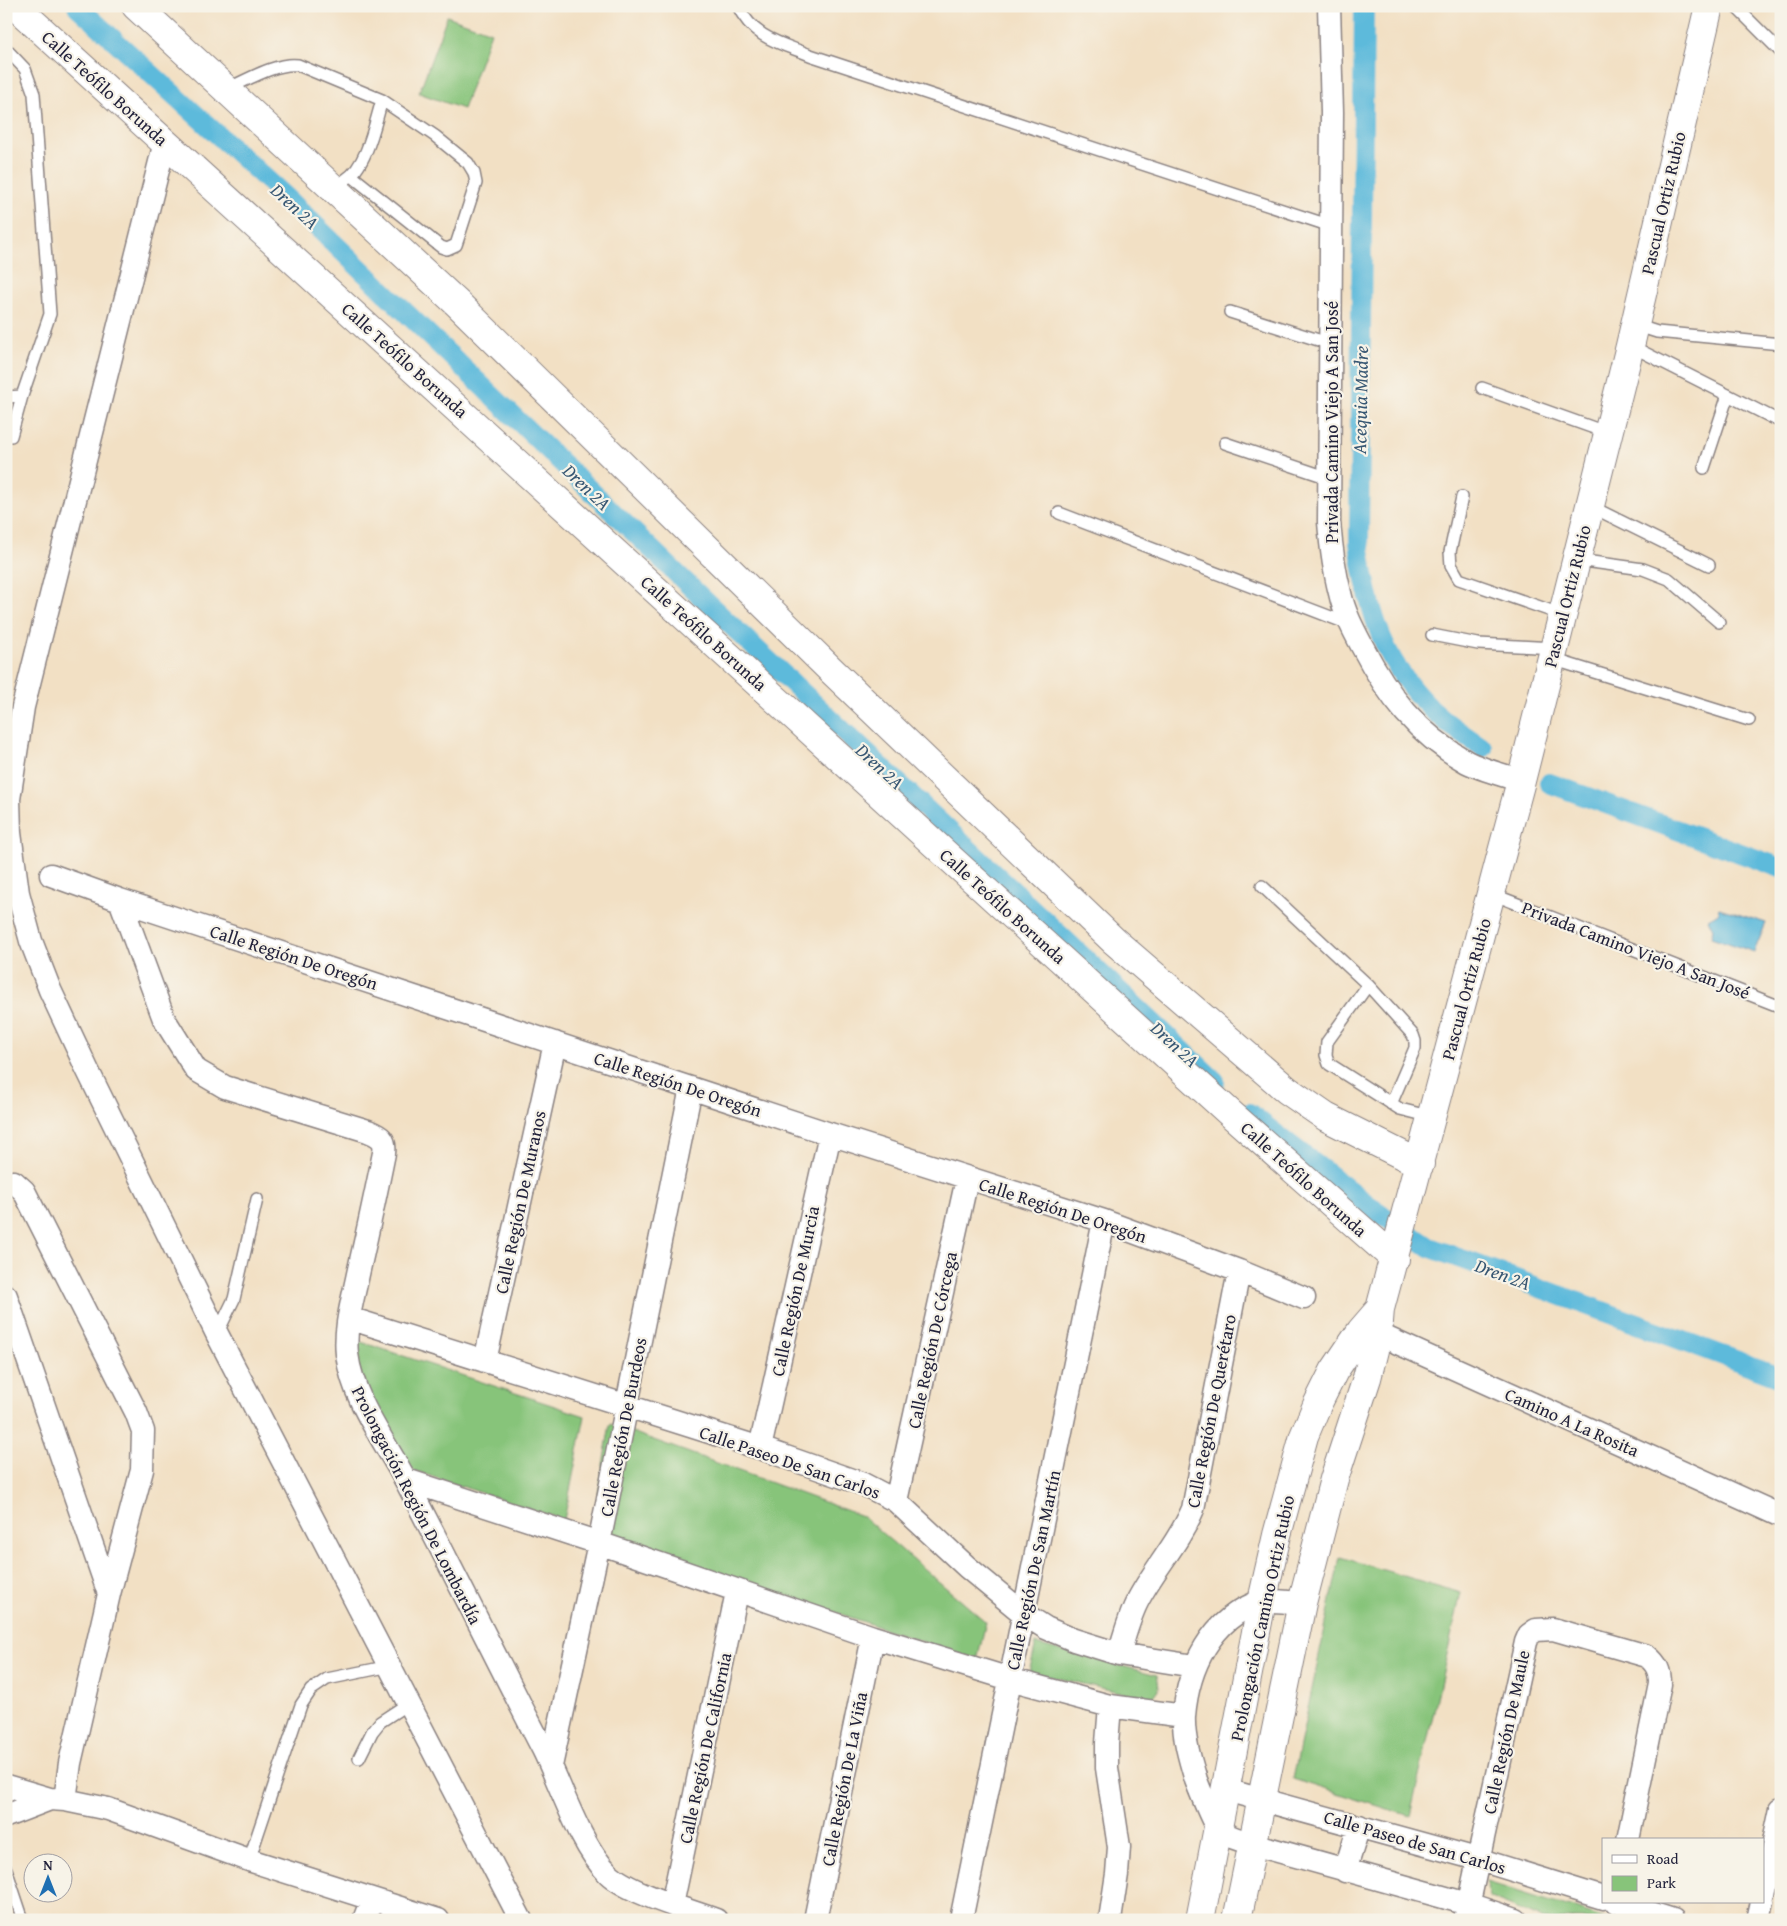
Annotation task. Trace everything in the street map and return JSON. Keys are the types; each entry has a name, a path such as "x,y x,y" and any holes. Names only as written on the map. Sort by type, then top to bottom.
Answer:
{"street":[{"name":"Calle Teófilo Borunda","path":"15,6 1217,1101 1398,1248"},
{"path":"136,6 227,89 342,182 458,304 851,690 1113,940 1286,1090 1418,1174"},
{"name":"Privada Camino Viejo A San José","path":"1328,6 1332,112 1329,522 1332,555 1340,595 1351,624 1377,674 1412,720 1431,738 1469,763 1521,781"},
{"name":"Pascual Ortiz Rubio","path":"1373,1325 1398,1248 1521,781 1633,335 1709,6"},
{"path":"165,142 23,707 12,769 9,799 18,893 31,940 50,990 87,1069 218,1334 522,1920"},
{"name":"Calle Región De Oregón","path":"51,875 120,900 830,1134 1104,1221 1239,1271 1304,1298"},
{"name":"Prolongación Región De Lombardía","path":"120,900 164,1019 196,1070 225,1087 368,1131 381,1137 385,1145 384,1153 349,1318 347,1351 351,1374 363,1404 406,1480 551,1766 586,1842 608,1873 620,1882 672,1905 716,1920"},
{"name":"Calle Región De Muranos","path":"485,1361 555,1043"},
{"name":"Calle Región De Burdeos","path":"551,1766 600,1543 691,1088"},
{"name":"Calle Región De Murcia","path":"760,1448 830,1134"},
{"name":"Calle Región De Córcega","path":"896,1501 967,1179"},
{"path":"6,1183 14,1182 24,1191 136,1412 143,1431 142,1470 109,1594 70,1763 58,1799"},
{"name":"Calle Región De San Martín","path":"961,1920 1104,1221"},
{"name":"Calle Región De Querétaro","path":"1119,1654 1136,1604 1185,1528 1193,1509 1239,1271"},
{"path":"6,1296 109,1594"},
{"name":"Calle Paseo De San Carlos","path":"349,1318 760,1448 863,1484 896,1501 968,1567 1024,1614 1046,1628 1074,1640 1119,1654 1194,1666"},
{"name":"Camino A La Rosita","path":"1373,1325 1781,1516"},
{"name":"Prolongación Camino Ortiz Rubio","path":"1200,1920 1262,1601 1304,1436 1334,1371 1373,1325"},
{"name":"Prolongación Camino Ortiz Rubio","path":"1237,1920 1302,1603 1334,1479 1368,1378 1373,1325"},
{"path":"406,1480 600,1543 873,1638 1010,1679 1110,1706 1184,1716"},
{"name":"Calle Región De California","path":"672,1905 737,1592"},
{"path":"1302,1603 1262,1601 1242,1610 1224,1624 1210,1639 1194,1666 1184,1716 1186,1740 1191,1765 1218,1829 1253,1844 1345,1870 1466,1912 1516,1920"},
{"name":"Calle Región De Maule","path":"1466,1912 1526,1642 1529,1635 1536,1630 1553,1628 1647,1656 1658,1667 1660,1684 1628,1838"},
{"name":"Calle Región De La Viña","path":"815,1920 873,1638"},
{"path":"1110,1706 1107,1768 1119,1847 1110,1920"},
{"path":"6,1786 58,1799 108,1808 249,1860 368,1909 438,1920"},
{"name":"Calle Paseo de San Carlos","path":"1226,1790 1477,1859 1602,1898"},
{"path":"6,1816 58,1799"},
{"path":"1764,1889 1781,1809"},
{"path":"1345,1870 1359,1826"},
{"path":"1622,1904 1673,1920"},
{"path":"1758,1920 1762,1904"}],"lane":[{"path":"738,6 746,22 758,33 810,55 1331,226"},
{"path":"1735,6 1781,52"},
{"path":"6,49 25,69 34,94 50,314 22,396 11,436 6,436"},
{"path":"227,89 278,67 290,64 298,65 382,100 435,136 468,163 474,173 476,183 456,244 447,249 441,247 342,182 366,150 382,100"},
{"path":"1230,312 1331,344"},
{"path":"1633,335 1656,332 1781,344"},
{"path":"1633,335 1728,395 1781,422"},
{"path":"1482,388 1608,433"},
{"path":"1704,468 1728,395"},
{"path":"6,397 22,396"},
{"path":"1225,443 1330,478"},
{"path":"1462,497 1450,552 1451,565 1459,579 1563,615"},
{"path":"1590,506 1709,564"},
{"path":"1058,513 1351,624"},
{"path":"1577,560 1643,569 1669,579 1719,622"},
{"path":"1432,635 1478,644 1553,654 1749,720"},
{"path":"1262,886 1368,985 1413,1035 1415,1048 1391,1104"},
{"name":"Privada Camino Viejo A San José","path":"1492,894 1781,1007"},
{"path":"1368,985 1327,1042 1326,1055 1329,1064 1400,1109 1432,1117"},
{"path":"218,1334 234,1299 257,1198"},
{"path":"249,1860 301,1705 311,1690 326,1679 390,1666"},
{"path":"358,1758 372,1732 380,1722 409,1703"},
{"path":"6,1868 24,1920"}],"green space":[{"path":"447,16 491,32 463,109 419,93"},
{"path":"346,1337 585,1416 564,1520 394,1464"},
{"path":"610,1424 862,1516 986,1622 977,1660 592,1530"},
{"path":"1340,1557 1461,1593 1410,1816 1293,1779"},
{"path":"1036,1644 1157,1675 1159,1688 1151,1699 1029,1672"},
{"path":"1487,1882 1609,1920 1544,1920 1488,1897"}],"water":[{"path":"1719,908 1766,923 1754,952 1711,937 1713,929 1708,919 1717,914"}],"waterway":[{"name":"Dren 2A","path":"77,6 289,200 701,597 1215,1081"},
{"name":"Acequia Madre","path":"1364,6 1359,542 1363,568 1374,615 1382,638 1392,659 1405,679 1421,699 1440,717 1483,748"},
{"path":"1549,783 1781,868"},
{"name":"Dren 2A","path":"1249,1113 1375,1210 1429,1247 1781,1377"}]}
